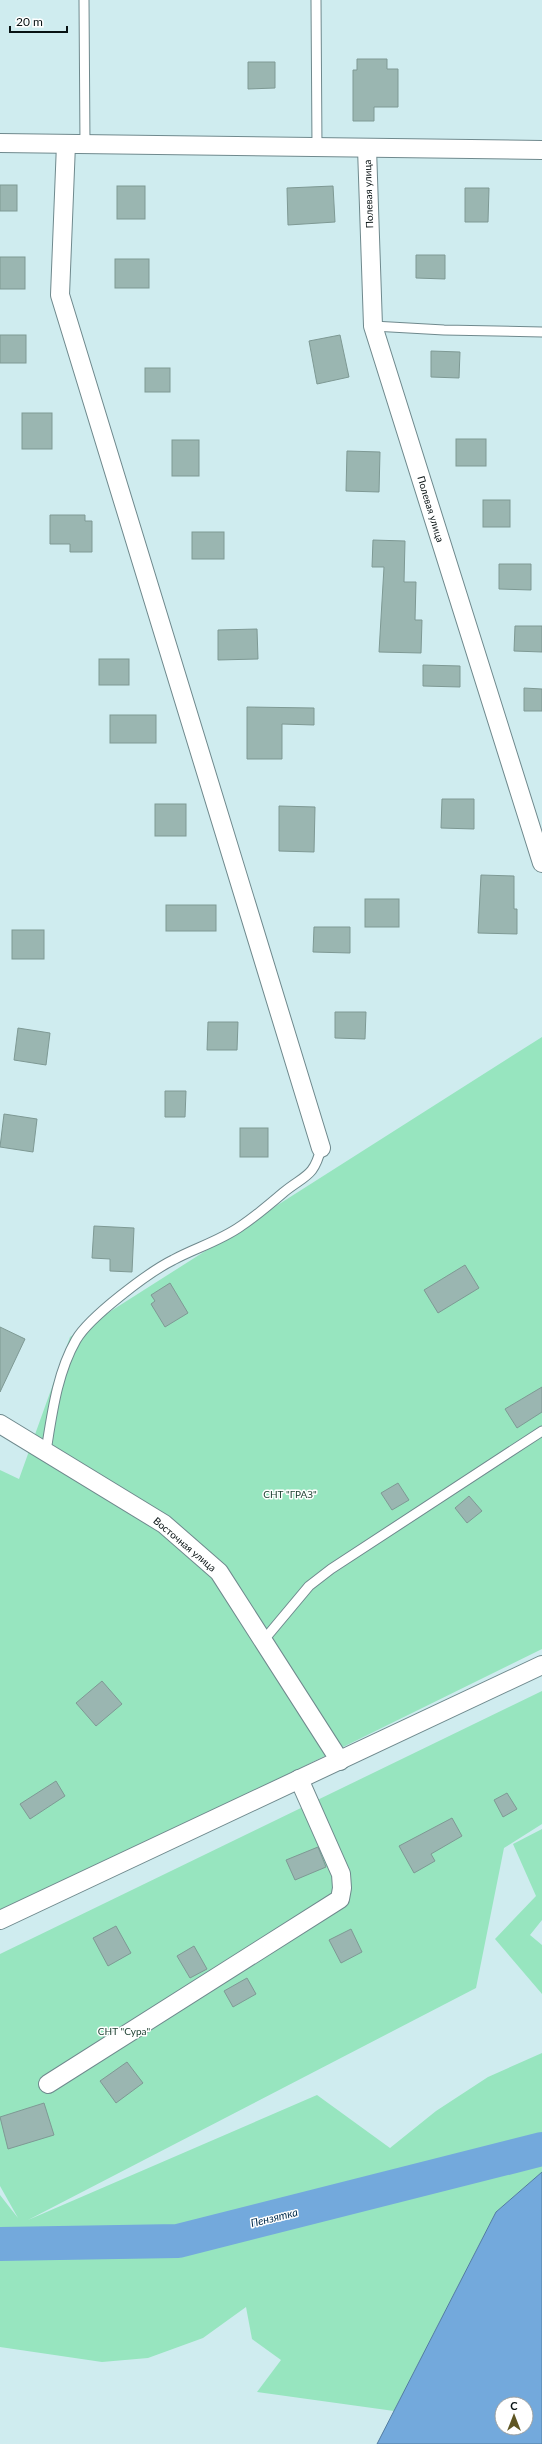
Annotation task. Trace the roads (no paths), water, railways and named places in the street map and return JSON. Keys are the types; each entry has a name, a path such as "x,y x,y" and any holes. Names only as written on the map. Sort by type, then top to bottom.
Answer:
{"street":[{"path":"0,143 542,150"},
{"path":"66,144 60,296 321,1148"},
{"name":"Полевая улица","path":"367,148 373,326 542,863"},
{"name":"Восточная улица","path":"0,1424 164,1524 219,1572 340,1761"},
{"path":"0,1920 542,1665"},
{"path":"48,2084 340,1899 342,1888 341,1874 299,1779"}],"lane":[{"path":"84,0 85,144"},
{"path":"316,0 317,147"},
{"path":"373,326 444,330 542,332"},
{"path":"46,1451 53,1409 66,1362 76,1339 88,1324 114,1301 172,1260 241,1227 290,1187 308,1176 317,1165 321,1148"},
{"path":"263,1641 309,1586 419,1510 542,1431"}],"water":[{"path":"542,2172 542,2444 377,2444 496,2212"}],"waterway":[{"name":"Пензятка","path":"0,2244 178,2241 542,2149"}],"park label":[{"name":"СНТ \"ГРАЗ\"","path":"290,1494"},
{"name":"СНТ \"Сура\"","path":"124,2031"}]}
